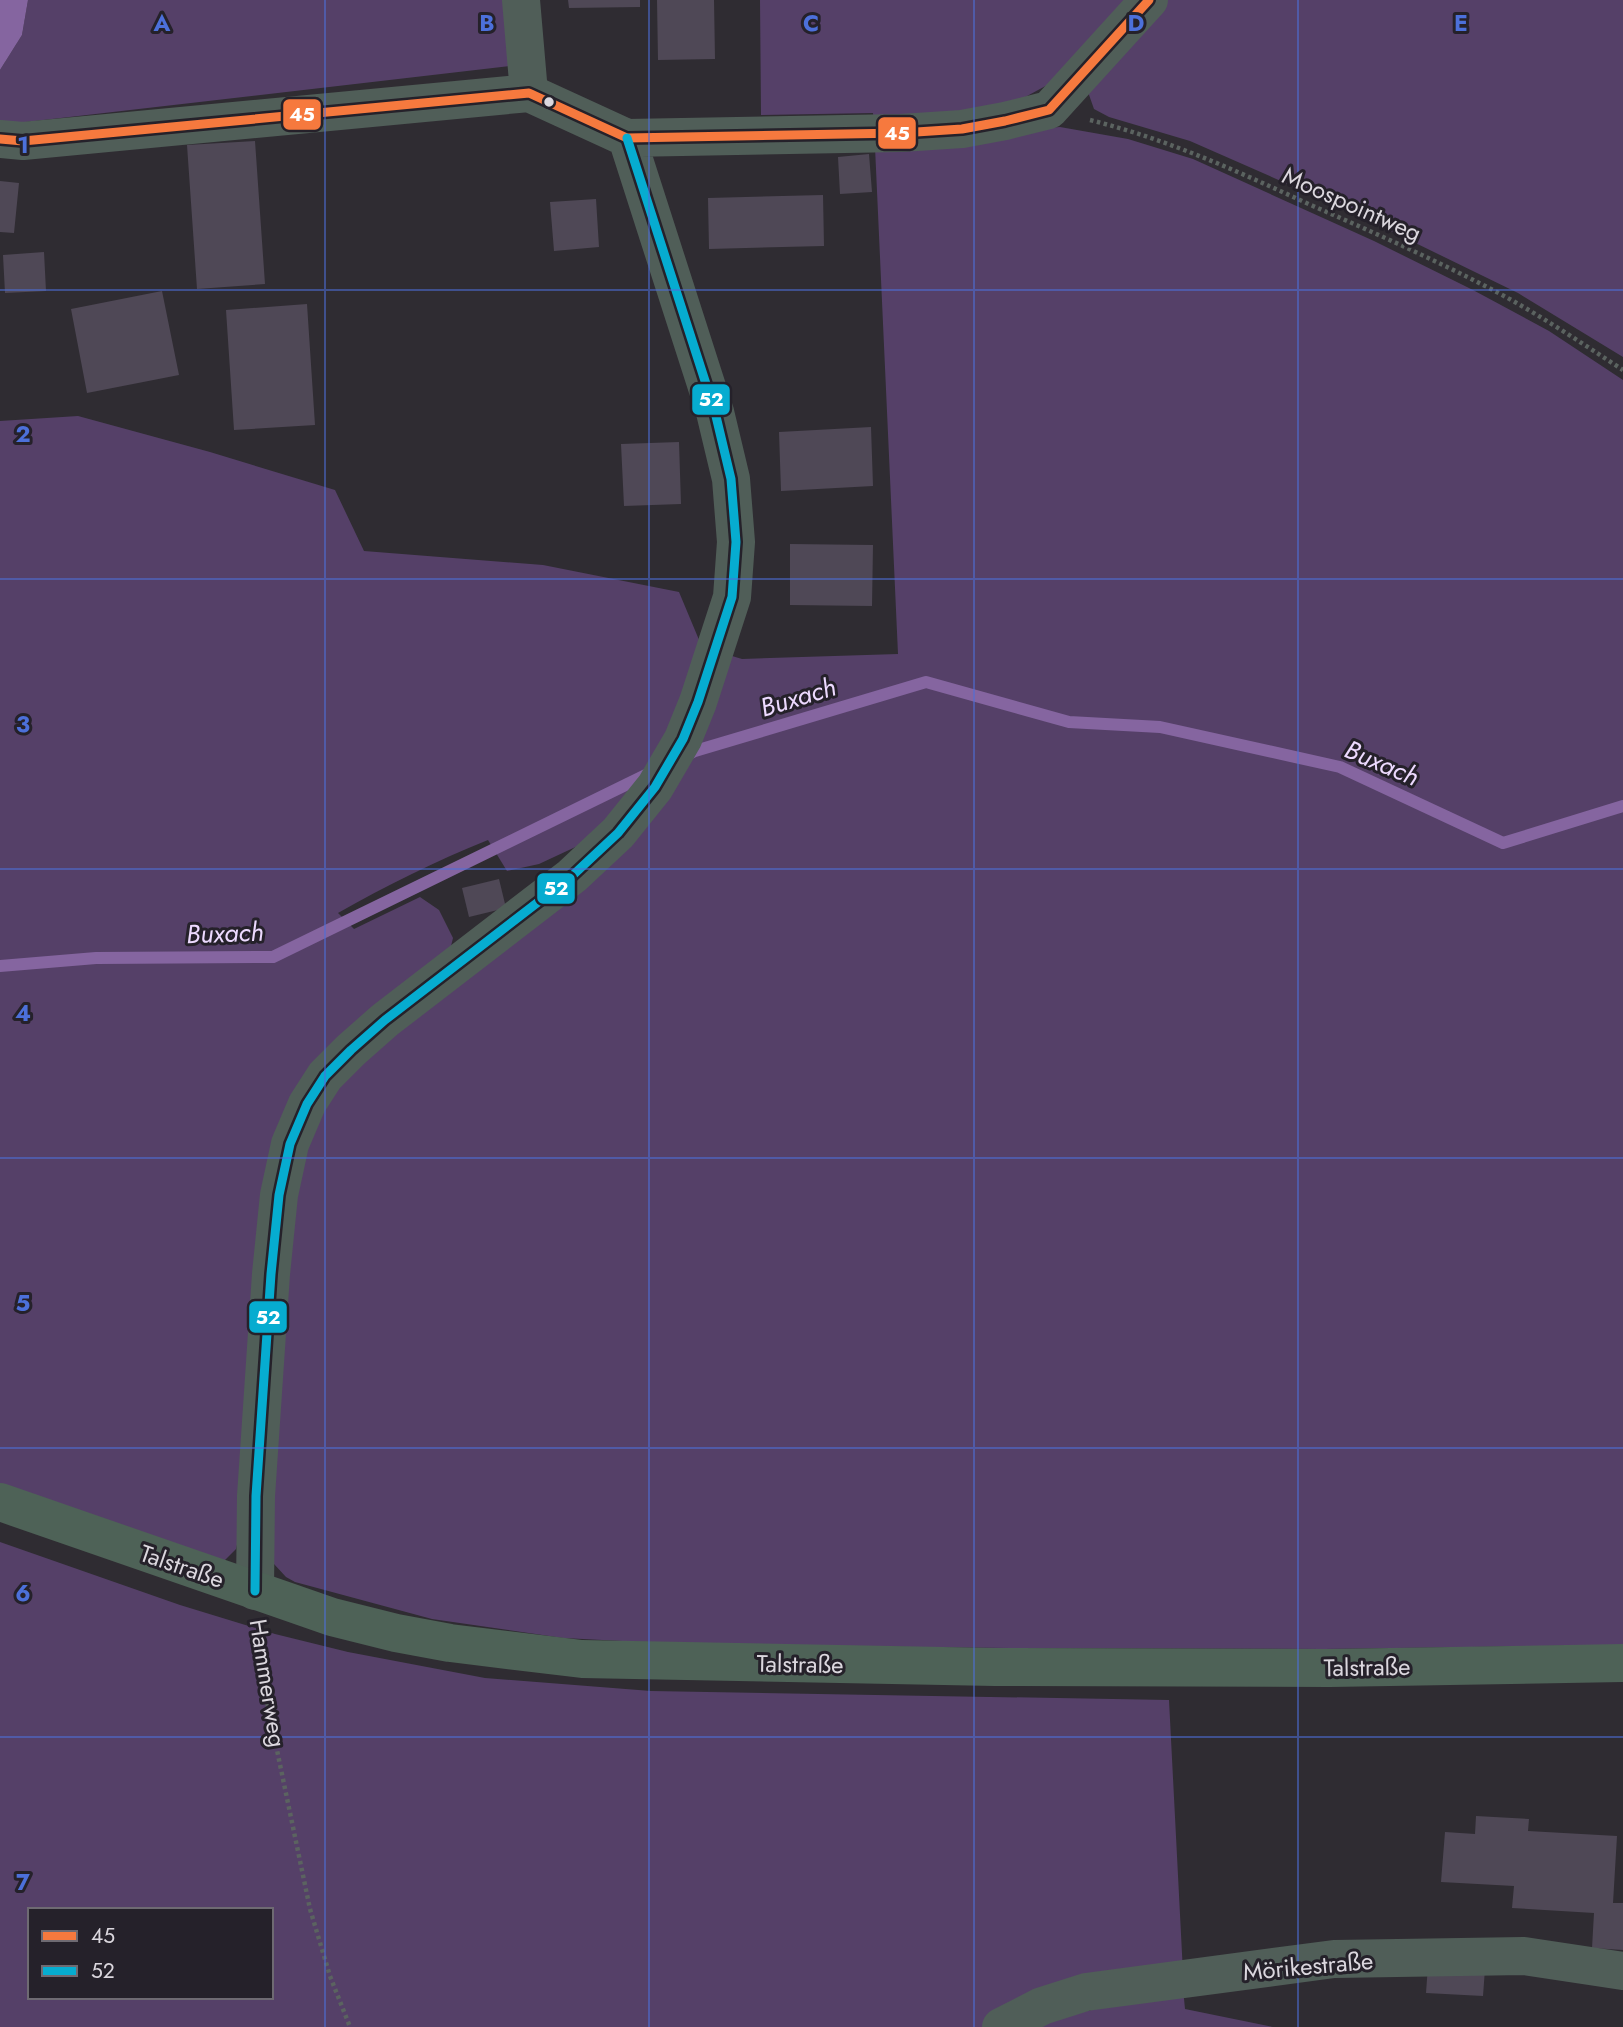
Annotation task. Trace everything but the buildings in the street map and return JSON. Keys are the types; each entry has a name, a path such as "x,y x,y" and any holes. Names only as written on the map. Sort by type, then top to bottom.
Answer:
{"street":[{"path":"521,0 529,93"},
{"path":"0,139 23,141 529,93 627,138 962,129 1049,110 1149,0"},
{"name":"Hammerweg","path":"255,1591 256,1496 271,1273 278,1208 290,1144 307,1104 325,1076 385,1020 572,876 618,833 655,787 683,739 698,702 732,597 736,542 732,479 715,412 627,138"},
{"name":"Talstraße","path":"0,1502 332,1617 450,1643 582,1659 1022,1668 1330,1668 1623,1663"},
{"name":"Mörikestraße","path":"1001,2027 1042,2006 1086,1992 1334,1959 1524,1956 1623,1971"}],"path":[{"name":"Moospointweg","path":"1049,110 1164,141 1365,229 1493,290 1623,370"},
{"name":"Hammerweg","path":"255,1591 259,1651 267,1702 310,1909 330,1976 350,2027"}],"shaded area":[{"path":"0,0 28,0 22,35 0,70"},
{"path":"28,0 505,0 511,66 0,125 0,70 22,35"},
{"path":"760,0 1132,0 1051,83 1014,103 874,124 873,113 761,115"},
{"path":"1166,0 1623,0 1623,357 1518,293 1358,215 1190,141 1109,117 1094,109 1088,92"},
{"path":"1060,127 1128,139 1193,159 1374,241 1473,290 1549,331 1623,380 1623,1645 1324,1649 1008,1648 701,1645 563,1638 432,1619 295,1582 286,1577 274,1564 272,1556 274,1450 290,1212 298,1170 311,1129 333,1091 360,1059 600,875 631,839 644,815 539,864 507,871 488,840 412,874 338,913 354,929 420,897 439,910 453,938 450,950 397,990 322,1054 299,1089 286,1117 276,1146 263,1206 251,1328 240,1532 236,1549 225,1560 210,1561 0,1490 0,421 78,416 335,490 364,551 543,565 679,592 702,647 742,659 898,654 875,147 935,145"},
{"path":"0,1542 180,1605 275,1634 348,1652 485,1678 651,1691 1169,1700 1183,1973 987,2027 0,2027"},
{"path":"1183,1988 1185,2009 1273,2027 1020,2027"}],"waterway":[{"name":"Buxach","path":"685,756 926,682 1069,722 1160,727 1340,767 1503,843 1623,806"},
{"name":"Buxach","path":"0,966 96,958 273,957 650,773"}],"transit line":[{"name":"45","path":"0,139 23,141 529,93 627,138 901,133 962,129 1049,110 1149,0"},
{"name":"52","path":"255,1591 256,1496 279,1195 290,1144 307,1104 325,1076 385,1020 572,876 618,833 655,787 683,739 698,702 732,597 736,542 731,479 715,412 627,138"}]}
